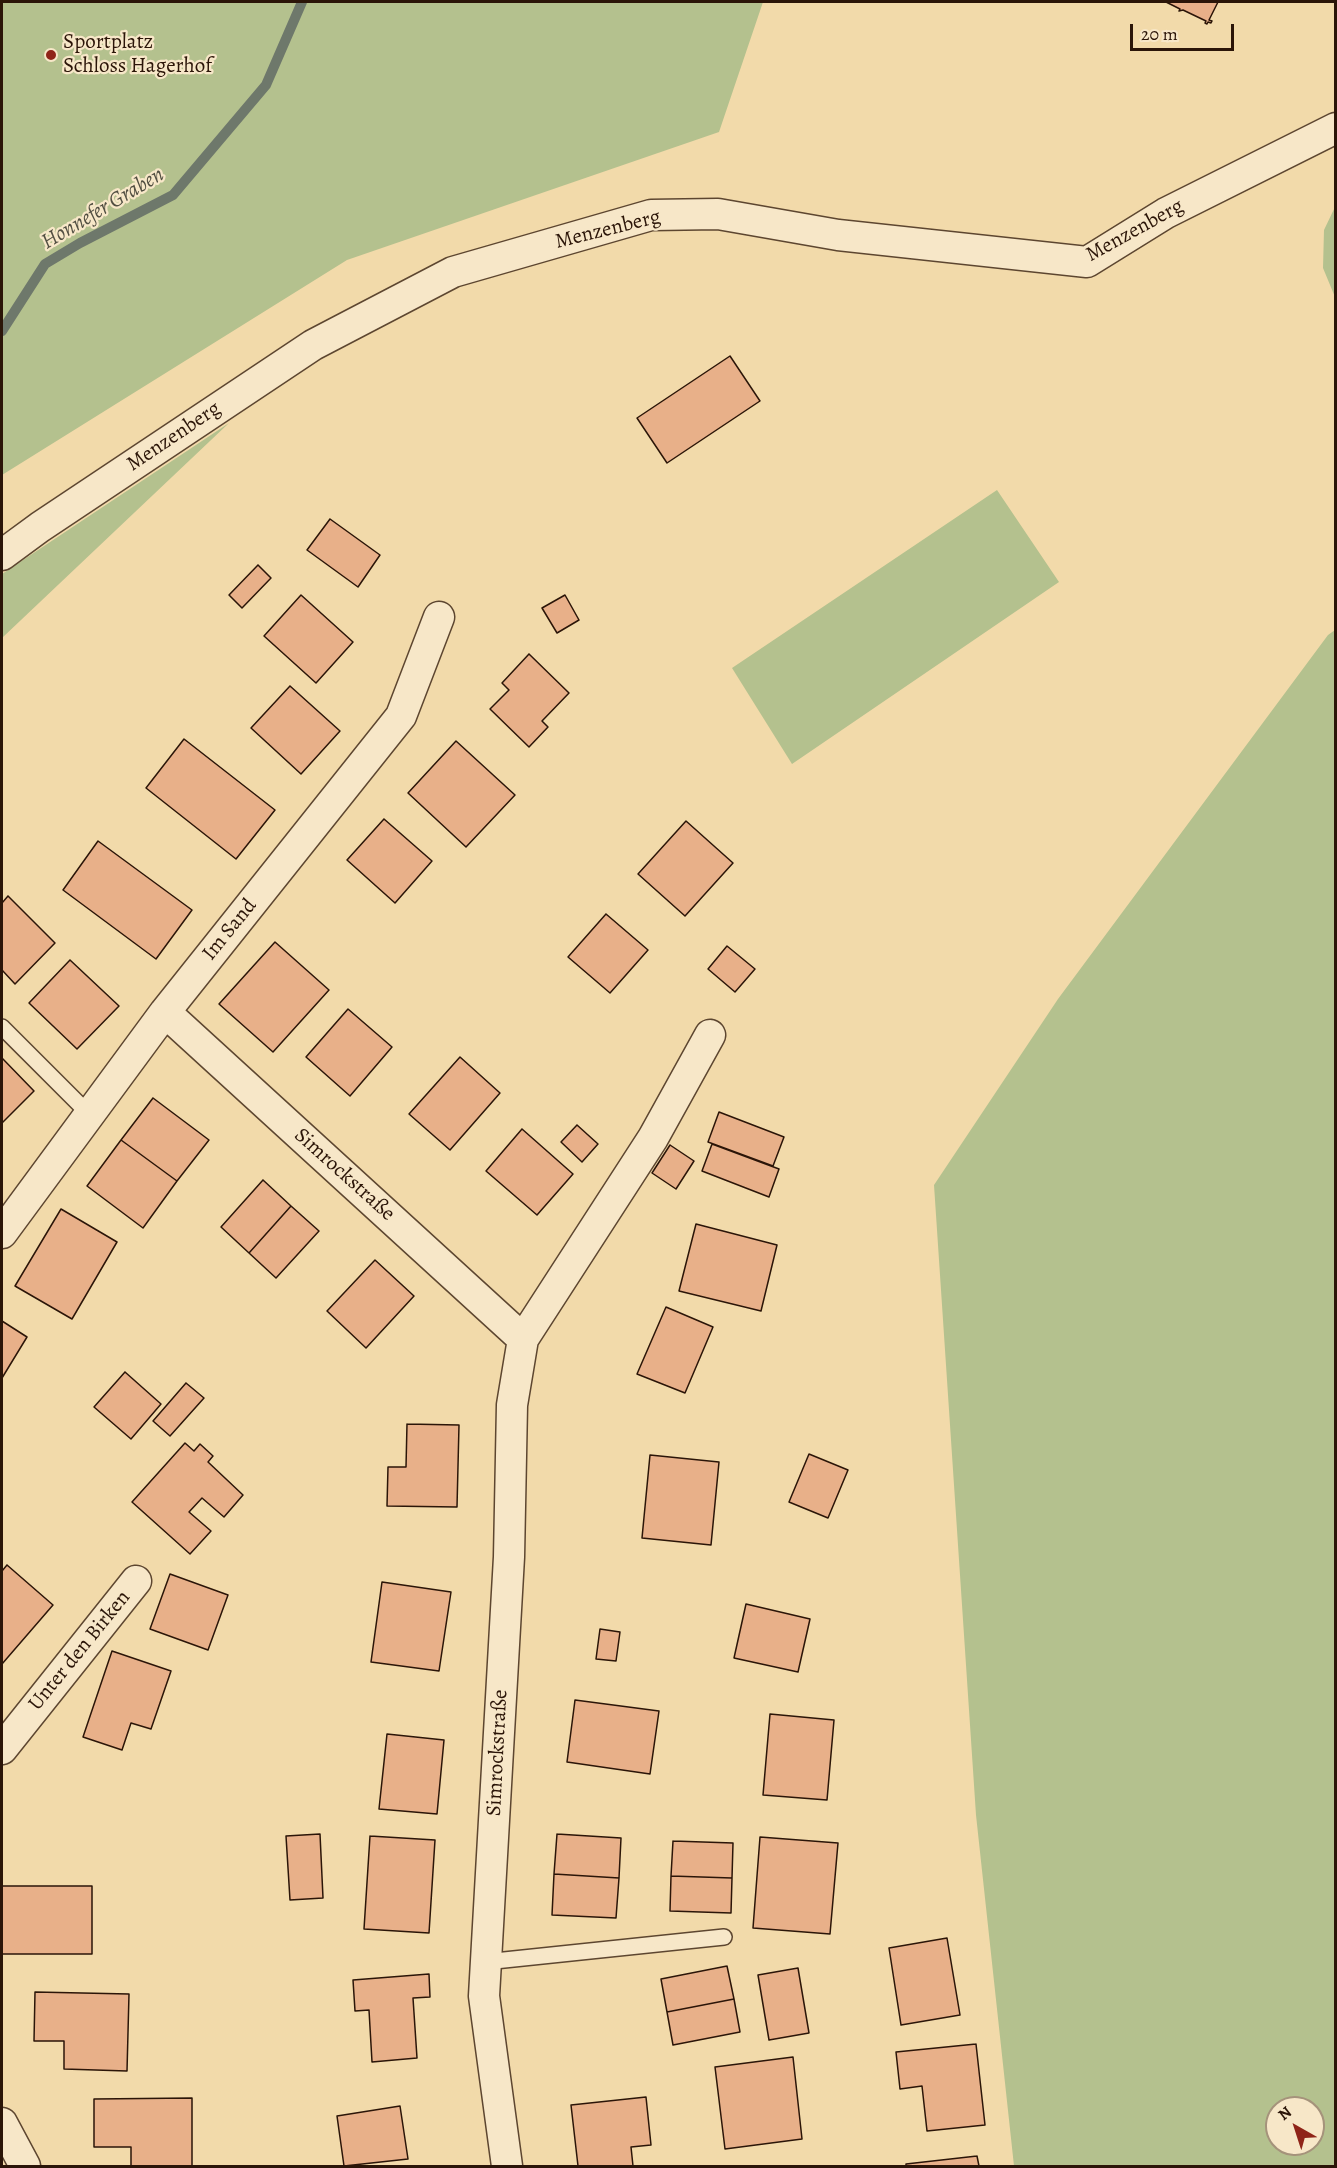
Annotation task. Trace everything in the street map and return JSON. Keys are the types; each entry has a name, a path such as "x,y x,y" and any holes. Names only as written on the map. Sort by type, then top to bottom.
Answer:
{"street":[{"name":"Menzenberg","path":"2,555 40,526 313,345 453,272 651,215 718,214 838,235 1087,262 1166,213 1335,128"},
{"name":"Im Sand","path":"2,1233 165,1012 401,716 439,617"},
{"name":"Simrockstraße","path":"165,1012 523,1339"},
{"name":"Simrockstraße","path":"507,2166 484,1996 509,1557 512,1405 523,1339 653,1138 710,1035"},
{"name":"Unter den Birken","path":"2,1749 136,1581"},
{"path":"2,2123 25,2166"}],"lane":[{"path":"2,1028 90,1115"},
{"path":"485,1962 724,1937"}],"green space":[{"path":"2,2 763,2 719,132 347,260 2,475"},
{"path":"1335,207 1335,297 1323,268 1324,230"},
{"path":"229,423 2,638 2,574"},
{"path":"997,490 1059,582 792,764 732,668"},
{"path":"1335,630 1335,2166 1014,2166 976,1815 934,1185 1058,999 1328,635"}],"building":[{"path":"1166,2 1218,2 1209,20 1212,21 1211,23 1207,24 1206,21 1183,10 1179,11 1180,9"},
{"path":"730,356 760,401 667,463 637,418"},
{"path":"330,519 380,555 358,587 307,550"},
{"path":"258,565 271,578 242,608 229,595"},
{"path":"301,595 353,642 316,683 264,636"},
{"path":"565,595 579,620 557,633 542,608"},
{"path":"529,654 569,693 542,721 548,727 529,747 490,709 509,690 502,683"},
{"path":"290,686 340,731 301,774 251,728"},
{"path":"184,739 275,810 236,859 146,788"},
{"path":"456,741 515,795 466,847 408,793"},
{"path":"384,819 432,861 395,903 347,860"},
{"path":"686,821 733,863 685,916 638,874"},
{"path":"98,841 192,910 156,959 63,890"},
{"path":"8,896 55,943 15,984 2,970 2,903"},
{"path":"606,914 648,950 610,993 568,957"},
{"path":"275,942 329,990 273,1052 219,1004"},
{"path":"727,946 755,969 735,992 708,969"},
{"path":"70,960 119,1006 77,1049 29,1003"},
{"path":"348,1009 392,1047 350,1096 306,1057"},
{"path":"460,1057 500,1093 450,1150 409,1114"},
{"path":"2,1058 34,1091 2,1123"},
{"path":"153,1098 209,1140 177,1181 121,1140"},
{"path":"719,1112 784,1137 773,1166 708,1142"},
{"path":"577,1125 598,1144 582,1162 561,1142"},
{"path":"522,1129 573,1174 537,1215 486,1171"},
{"path":"121,1140 177,1181 143,1228 87,1186"},
{"path":"712,1144 779,1169 769,1197 702,1171"},
{"path":"670,1145 694,1161 676,1189 652,1173"},
{"path":"263,1180 291,1206 249,1253 221,1227"},
{"path":"291,1206 319,1231 276,1278 249,1253"},
{"path":"61,1209 117,1242 72,1319 15,1286"},
{"path":"696,1224 777,1245 761,1311 679,1291"},
{"path":"375,1260 414,1296 366,1348 327,1311"},
{"path":"666,1307 713,1327 685,1393 637,1374"},
{"path":"2,1321 27,1337 2,1378"},
{"path":"125,1372 161,1404 131,1439 94,1407"},
{"path":"186,1383 204,1398 170,1436 153,1421"},
{"path":"407,1424 459,1425 457,1507 387,1506 388,1467 406,1467"},
{"path":"185,1443 194,1451 200,1444 213,1456 208,1462 243,1495 224,1517 202,1498 189,1512 211,1531 190,1554 132,1502"},
{"path":"809,1454 848,1470 828,1518 789,1502"},
{"path":"650,1455 719,1462 711,1545 642,1538"},
{"path":"7,1565 53,1605 2,1664 2,1571"},
{"path":"170,1574 228,1595 208,1650 150,1629"},
{"path":"382,1582 451,1592 439,1671 371,1662"},
{"path":"746,1604 810,1619 798,1672 734,1658"},
{"path":"600,1629 620,1632 616,1661 596,1659"},
{"path":"112,1651 171,1671 151,1729 131,1723 122,1750 83,1737"},
{"path":"575,1700 659,1711 650,1774 567,1762"},
{"path":"770,1714 834,1720 827,1800 763,1795"},
{"path":"387,1734 444,1740 437,1814 379,1809"},
{"path":"320,1834 323,1898 290,1900 286,1836"},
{"path":"557,1834 621,1838 619,1878 554,1874"},
{"path":"370,1836 435,1840 429,1933 364,1929"},
{"path":"760,1837 838,1843 830,1934 753,1928"},
{"path":"673,1841 733,1843 732,1878 671,1876"},
{"path":"554,1874 619,1878 616,1918 552,1915"},
{"path":"671,1876 732,1878 731,1913 670,1911"},
{"path":"2,1886 92,1886 92,1954 2,1954"},
{"path":"947,1938 960,2015 901,2025 889,1948"},
{"path":"727,1966 734,1999 667,2012 661,1979"},
{"path":"798,1968 809,2033 769,2040 758,1975"},
{"path":"429,1974 430,1997 413,1998 417,2058 372,2062 369,2010 355,2011 353,1980"},
{"path":"35,1992 129,1994 127,2071 64,2069 64,2041 34,2041"},
{"path":"734,1999 740,2032 673,2045 667,2012"},
{"path":"976,2044 985,2125 927,2131 922,2086 900,2089 896,2052"},
{"path":"793,2057 802,2139 725,2149 715,2067"},
{"path":"646,2097 651,2145 631,2147 633,2166 578,2166 571,2105"},
{"path":"192,2098 192,2166 131,2166 131,2147 94,2147 94,2099"},
{"path":"400,2106 408,2159 344,2166 337,2116"},
{"path":"977,2156 979,2166 906,2166 906,2164"}],"waterway":[{"name":"Honnefer Graben","path":"2,331 45,264 80,243 173,195 266,85 302,2"}],"place":[{"name":"Sportplatz Schloss Hagerhof","path":"51,55"}]}
